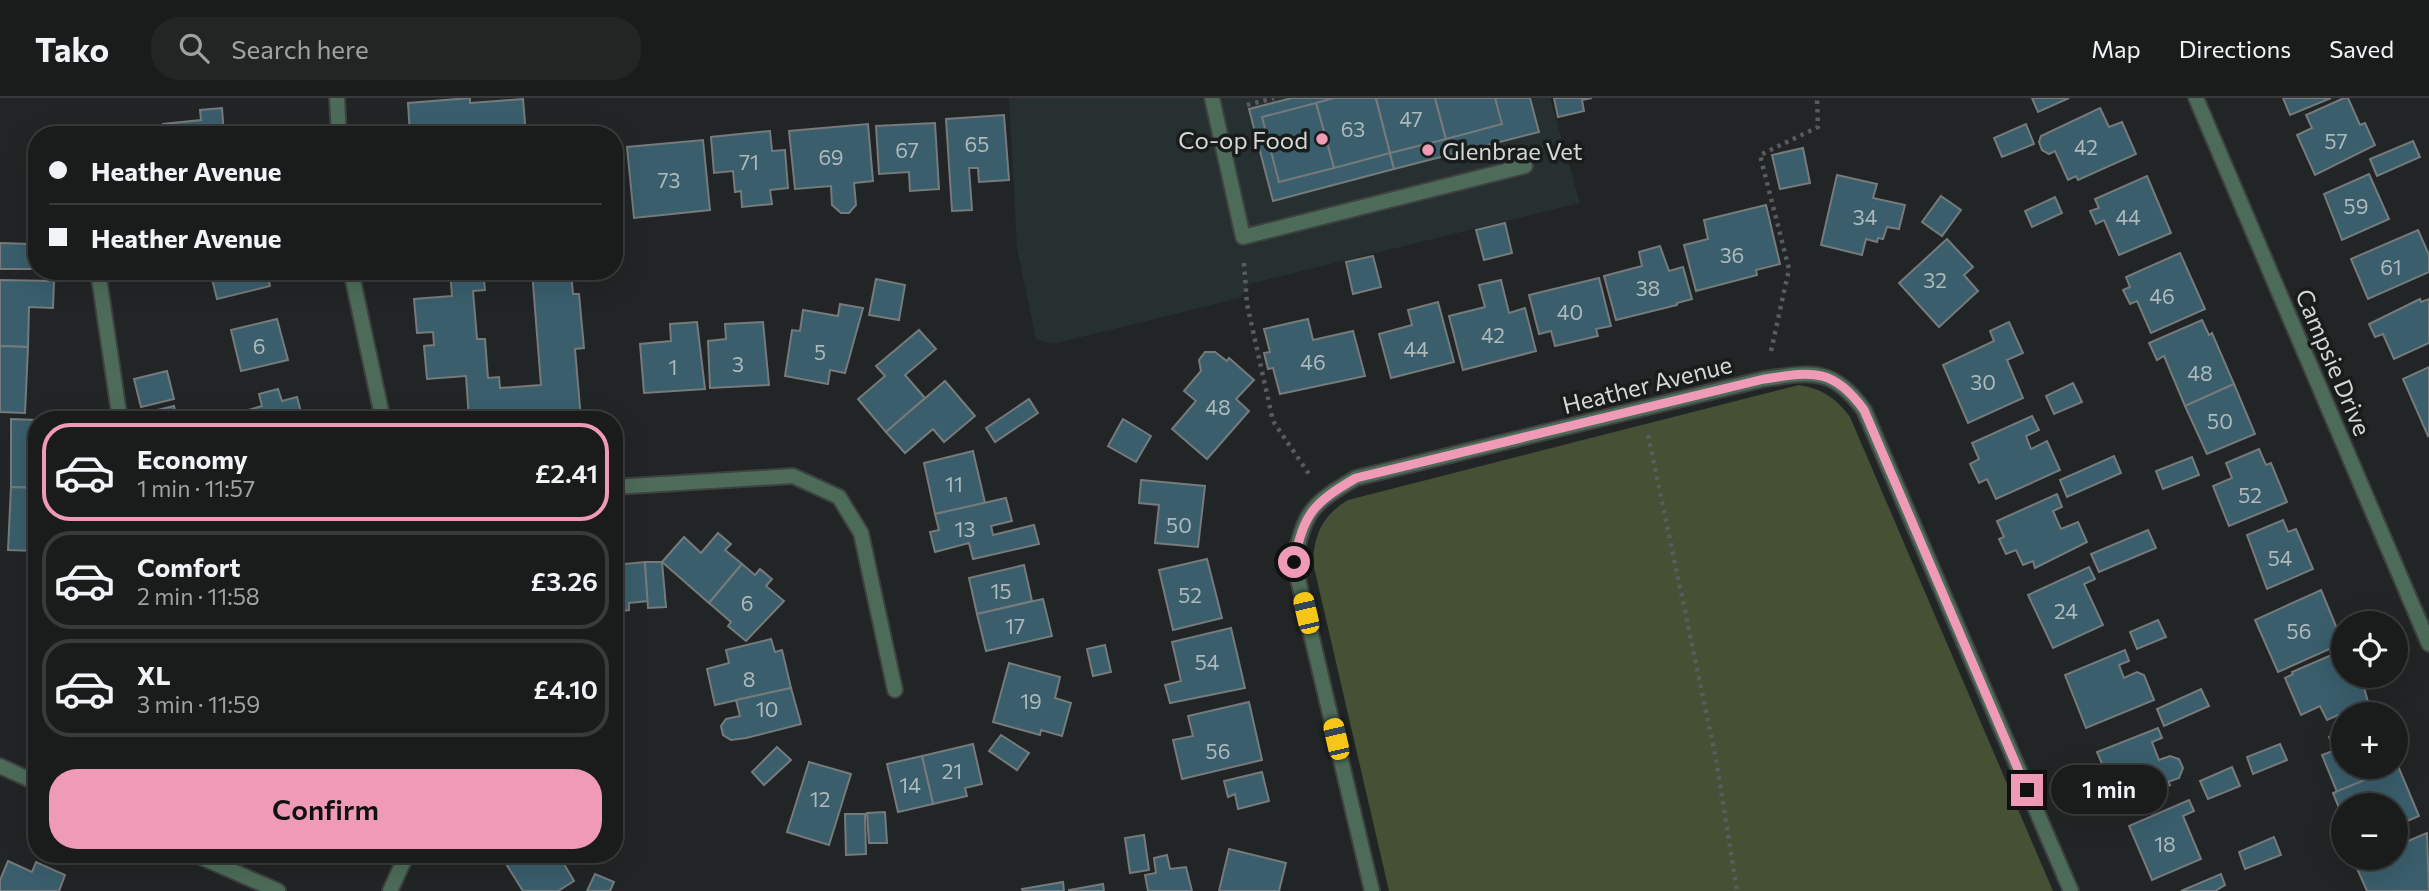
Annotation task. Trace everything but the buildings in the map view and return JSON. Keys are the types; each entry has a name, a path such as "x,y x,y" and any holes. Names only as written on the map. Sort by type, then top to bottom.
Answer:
{"street":[{"path":"337,98 339,126"},
{"path":"1212,98 1242,237 1525,166"},
{"name":"Campsie Drive","path":"2196,98 2429,644"},
{"path":"99,280 119,411"},
{"path":"353,280 381,411"},
{"name":"Heather Avenue","path":"1372,891 1294,562 1302,525 1324,497 1356,478 1764,379 1809,372 1830,378 1849,389 1864,410 2071,891"},
{"path":"623,486 793,476 839,498 861,533 895,690"},
{"path":"0,766 28,779"},
{"path":"214,863 278,891"},
{"path":"390,891 403,863"}],"path":[{"path":"1247,105 1274,98"},
{"path":"1764,379 1789,269 1760,155 1818,127 1817,98"},
{"path":"1242,237 1247,304 1272,421 1324,497"},
{"path":"1642,408 1716,759 1737,891"}],"shaded area":[{"path":"1009,98 1550,98 1580,203 1249,284 1240,298 1053,344 1036,339 1017,248"}],"green space":[{"path":"1799,385 1828,395 1850,417 2053,891 1389,891 1313,563 1315,543 1326,519 1348,500"}],"place":[{"name":"Co-op Food","path":"1322,139"},
{"name":"Glenbrae Vet","path":"1428,150"}],"route":[{"path":"1294,562 1302,525 1324,497 1356,478 1764,379 1809,372 1830,378 1849,389 1864,410 2027,790"}]}
